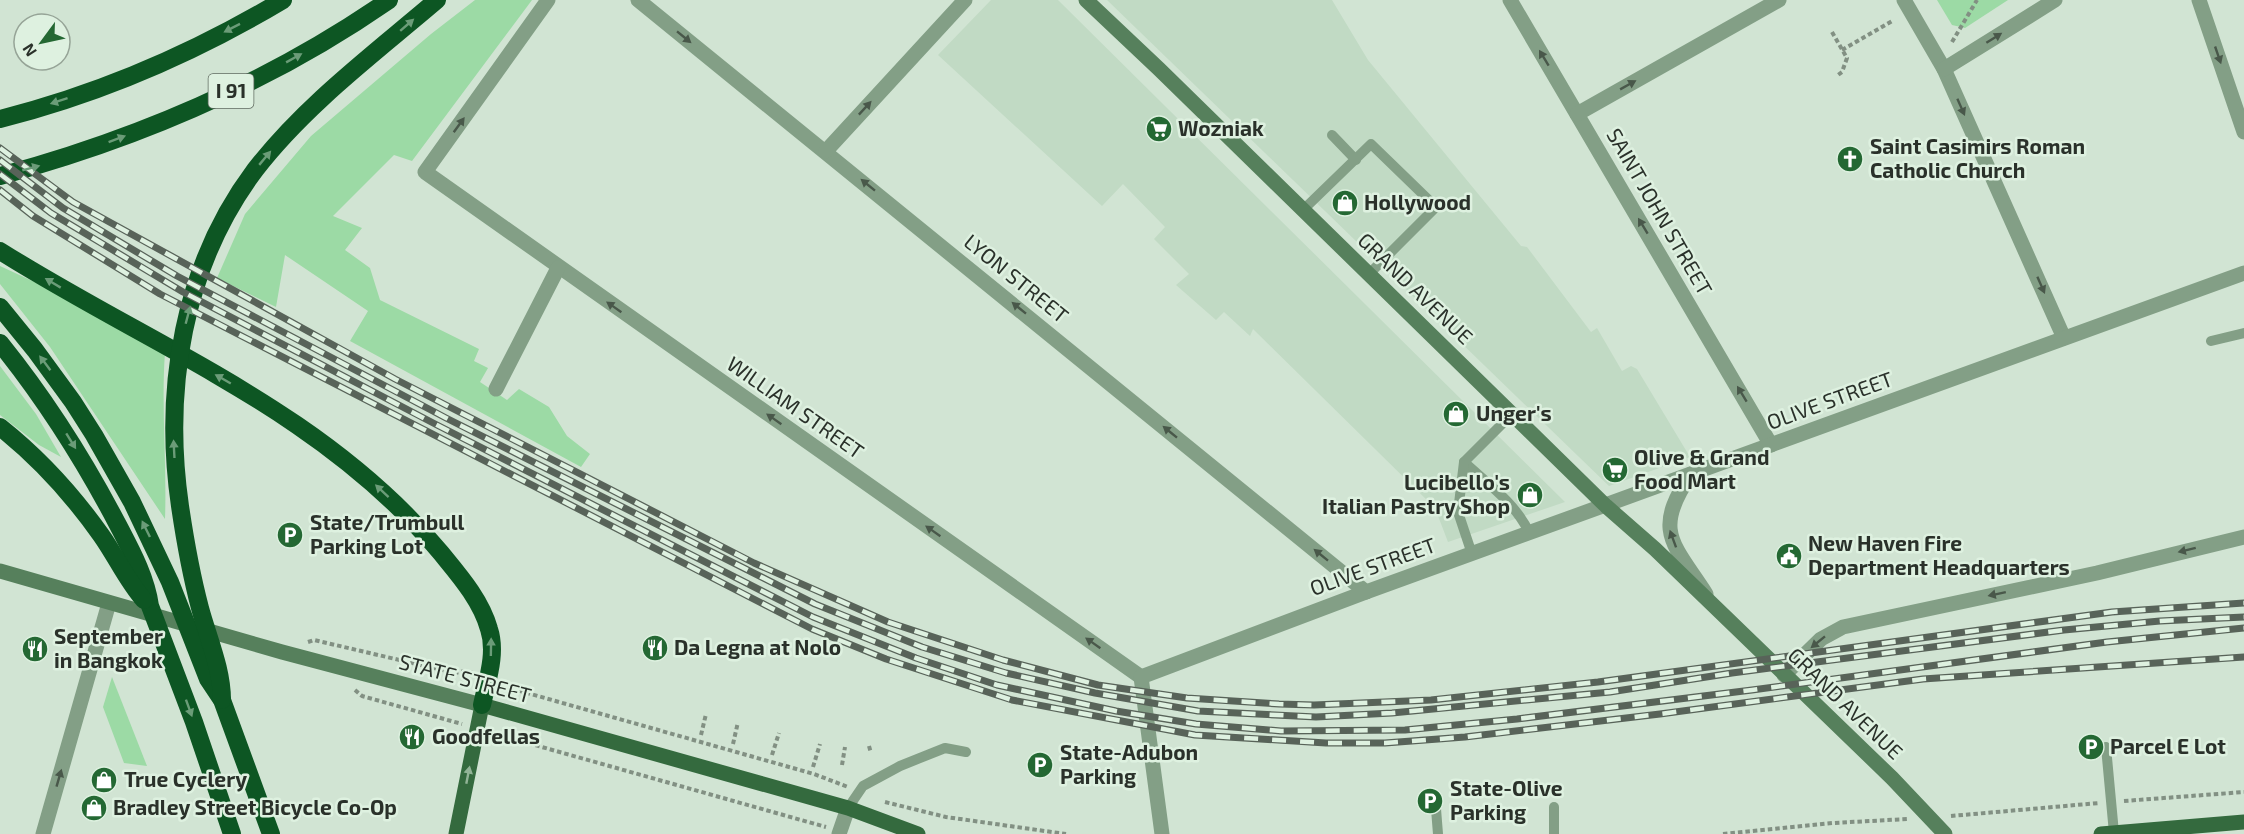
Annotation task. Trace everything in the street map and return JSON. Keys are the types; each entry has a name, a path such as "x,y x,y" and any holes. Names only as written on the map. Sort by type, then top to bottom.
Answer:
{"highway":[{"name":"I 91","path":"3,118 71,97 142,70 202,43 284,0"},
{"name":"I 91","path":"0,176 62,158 150,127 220,96 290,61 389,0"},
{"path":"210,665 178,492 174,433 174,393 180,344 195,291 211,246 231,206 255,170 290,131 436,0"},
{"path":"0,251 69,293 288,417 330,447 398,506 432,542 481,609 489,628 492,644 482,705"},
{"path":"0,307 50,370 94,435 132,502 222,688 222,700 271,834"},
{"path":"0,343 35,388 70,440 113,515 142,574 150,606 232,834"},
{"path":"0,427 68,492 150,606"}],"main road":[{"name":"GRAND AVENUE","path":"1086,0 1304,209 1606,506 1655,549 1847,735 1945,834"},
{"name":"STATE STREET","path":"0,571 282,652 482,705 848,808 918,834"},
{"path":"456,834 482,705"},
{"path":"2108,833 2206,830 2244,822"}],"street":[{"name":"WILLIAM STREET","path":"548,0 425,172 1141,677"},
{"name":"LYON STREET","path":"638,0 1366,592"},
{"path":"826,151 965,0"},
{"name":"SAINT JOHN STREET","path":"1510,0 1771,445"},
{"path":"1577,114 1779,0"},
{"path":"1904,0 1944,69 2064,338"},
{"path":"1944,69 2055,0"},
{"path":"2199,0 2244,132"},
{"path":"496,389 558,268"},
{"name":"OLIVE STREET","path":"1141,677 1529,532 2244,273"},
{"name":"GRAND AVENUE","path":"1691,474 1669,515 1669,527 1675,547 1714,607"},
{"path":"1784,675 1821,639 1843,627 2097,573 2244,537"},
{"path":"42,834 109,603"},
{"path":"1141,677 1162,834"},
{"path":"832,831 848,808"}],"lane":[{"path":"1332,135 1356,160"},
{"path":"1304,209 1371,144 1436,207 1370,274"},
{"path":"2211,341 2244,333"},
{"path":"1472,554 1458,512 1464,462 1513,413"},
{"path":"1464,462 1509,502 1522,518 1529,532"},
{"path":"2106,747 2112,802 2108,833"},
{"path":"848,808 863,786 900,766 945,748 966,752"},
{"path":"1554,807 1554,834"},
{"path":"1436,809 1438,834"}],"path":[{"path":"1952,42 1977,0"},
{"path":"1842,50 1893,20"},
{"path":"1832,32 1847,58 1842,72 1838,75"},
{"path":"282,652 314,640 455,673 465,671 505,682 513,689 814,774 884,802 946,817 1066,834"},
{"path":"354,689 363,696 832,831"},
{"path":"701,735 706,714"},
{"path":"733,744 738,722"},
{"path":"772,755 778,733"},
{"path":"813,767 820,744"},
{"path":"870,746 871,753"},
{"path":"842,765 845,747"},
{"path":"1723,834 1833,823 1931,818 2244,792"}],"shaded area":[{"path":"991,0 1058,0 1565,502 1448,542 1435,508 1253,329 1250,336 1224,312 1216,320 1176,285 1189,274 1154,239 1165,227 1123,184 1102,206 938,55"},
{"path":"1107,0 1332,0 1368,60 1521,246 1527,247 1591,332 1597,328 1622,371 1631,366 1637,369 1690,457 1609,486"}],"green space":[{"path":"475,0 532,0 412,161 394,155 333,216 362,228 345,250 370,268 380,300 479,349 474,361 488,368 480,382 507,400 519,389 549,407 567,436 590,454 581,467 350,341 368,311 285,255 276,307 217,278 245,214 311,136 431,34"},
{"path":"1937,0 2008,0 1965,28 1952,25"},
{"path":"0,266 41,285 165,352 165,519 50,347 0,284"},
{"path":"0,366 36,414 61,457 39,445 0,415"},
{"path":"112,677 147,766 124,763 103,707"}],"railway":[{"path":"0,148 73,202 395,379 754,563 888,622 1003,660 1098,685 1187,698 1279,704 1314,705 1431,700 1598,682 2112,612 2244,603"},
{"path":"0,160 63,208 177,276 446,418 815,604 922,647 1006,673 1095,693 1198,711 1316,717 1392,713 1610,692 1732,673 2064,630 2160,621 2244,617"},
{"path":"0,174 51,213 183,292 813,617 916,658 997,685 1116,711 1196,724 1281,731 1405,730 1517,719 1752,690 2107,642 2244,628"},
{"path":"0,190 33,216 160,294 812,629 886,659 1012,700 1195,735 1326,743 1385,743 1465,737 1660,714 1923,679 2244,657"}],"place":[{"name":"Wozniak","path":"1159,129"},
{"name":"Saint Casimirs Roman Catholic Church","path":"1850,159"},
{"name":"Hollywood","path":"1345,203"},
{"name":"Unger's","path":"1456,414"},
{"name":"Olive & Grand Food Mart","path":"1615,470"},
{"name":"Lucibello's Italian Pastry Shop","path":"1530,495"},
{"name":"State/Trumbull Parking Lot","path":"290,535"},
{"name":"New Haven Fire Department Headquarters","path":"1789,556"},
{"name":"Da Legna at Nolo","path":"655,648"},
{"name":"September in Bangkok","path":"35,649"},
{"name":"Goodfellas","path":"412,737"},
{"name":"Parcel E Lot","path":"2091,747"},
{"name":"State-Adubon Parking","path":"1040,765"},
{"name":"True Cyclery","path":"104,780"},
{"name":"State-Olive Parking","path":"1430,801"},
{"name":"Bradley Street Bicycle Co-Op","path":"94,808"}]}
